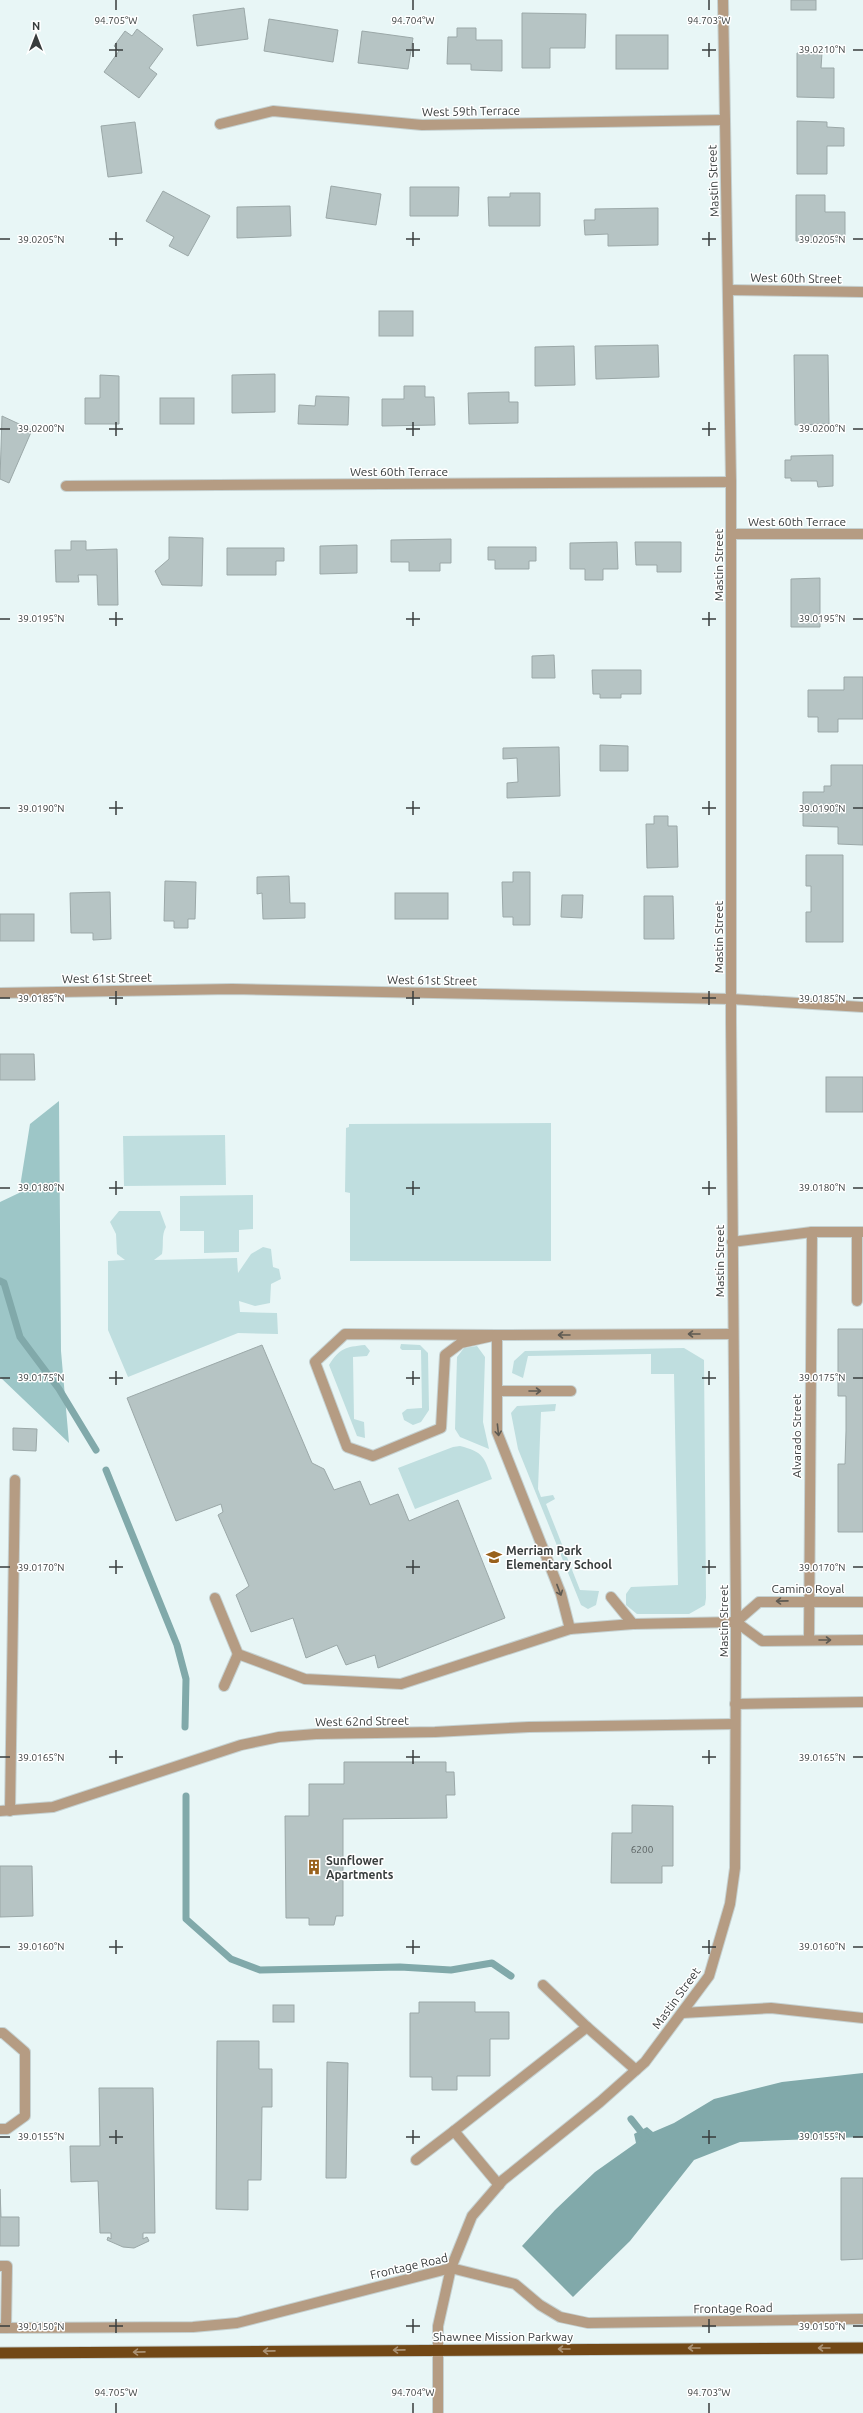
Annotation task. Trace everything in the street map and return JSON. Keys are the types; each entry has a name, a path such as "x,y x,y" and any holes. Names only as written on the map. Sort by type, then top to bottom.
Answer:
{"highway":[{"name":"Shawnee Mission Parkway","path":"0,2353 863,2348"}],"street":[{"name":"Mastin Street","path":"438,2413 438,2326 451,2268 472,2216 499,2185 645,2062 709,1976 730,1904 736,1868 736,1622 731,999 731,482 723,0"},
{"name":"West 59th Terrace","path":"220,124 273,111 422,125 724,120"},
{"name":"West 60th Street","path":"729,290 863,292"},
{"name":"West 60th Terrace","path":"66,486 731,482"},
{"name":"West 60th Terrace","path":"731,534 863,534"},
{"name":"West 61st Street","path":"0,993 232,990 731,999 863,1007"},
{"path":"732,1242 812,1232 860,1232 857,1301"},
{"name":"Alvarado Street","path":"809,1640 812,1232"},
{"path":"497,1335 461,1343 445,1355 441,1428 373,1456 347,1447 315,1362 345,1334 733,1334"},
{"path":"497,1335 497,1432 561,1594 570,1629"},
{"path":"498,1391 572,1391"},
{"path":"5,1811 15,1480"},
{"path":"611,1597 633,1624"},
{"path":"215,1598 238,1654 224,1686"},
{"name":"Camino Royal","path":"736,1622 760,1602 863,1602"},
{"path":"238,1654 305,1679 401,1684 570,1629 633,1624 736,1622 762,1641 863,1640"},
{"path":"736,1704 863,1702"},
{"name":"West 62nd Street","path":"5,1811 53,1807 241,1745 279,1737 316,1734 435,1732 529,1727 736,1724"},
{"path":"543,1985 636,2070"},
{"path":"682,2013 771,2008 863,2018"},
{"path":"416,2160 588,2027"},
{"path":"0,2033 3,2033 25,2052 25,2116 7,2129 0,2129"},
{"path":"454,2131 499,2185"},
{"path":"0,2266 7,2266 3,2328"},
{"name":"Frontage Road","path":"3,2328 193,2327 237,2322 451,2268 515,2284 540,2305 560,2317 588,2323 863,2319"}],"shaded area":[{"path":"59,1101 61,1351 69,1443 0,1377 0,1202 19,1193 30,1124"},
{"path":"551,1123 551,1261 350,1261 350,1193 345,1192 346,1128 349,1127 349,1124"},
{"path":"225,1135 226,1185 124,1186 123,1136"},
{"path":"253,1195 253,1229 239,1230 239,1252 204,1253 204,1231 180,1231 180,1196"},
{"path":"119,1211 160,1211 166,1227 164,1230 162,1254 154,1260 237,1258 238,1273 251,1254 263,1247 271,1249 273,1267 279,1269 281,1279 271,1284 270,1303 255,1306 239,1301 240,1312 277,1313 278,1334 238,1333 128,1377 108,1330 108,1261 125,1260 117,1254 116,1234 110,1222"},
{"path":"401,1344 420,1345 428,1353 429,1410 421,1422 413,1425 404,1420 402,1413 407,1409 422,1408 421,1350 402,1350 400,1348"},
{"path":"365,1345 370,1351 367,1356 353,1357 354,1419 364,1422 365,1438 357,1436 329,1365 336,1355 344,1349"},
{"path":"477,1346 485,1357 483,1422 489,1449 460,1437 455,1429 457,1357 464,1348"},
{"path":"684,1348 704,1360 705,1605 689,1614 637,1614 626,1605 626,1594 631,1587 678,1585 674,1374 651,1374 651,1354 528,1356 523,1378 512,1373 514,1361 525,1351"},
{"path":"556,1404 555,1411 541,1412 538,1489 541,1497 553,1495 555,1499 546,1504 580,1590 599,1591 596,1605 588,1609 581,1605 518,1449 511,1413 517,1406"},
{"path":"460,1446 474,1450 482,1456 492,1479 415,1509 398,1468 453,1447"},
{"path":"863,2073 863,2137 740,2142 694,2160 630,2241 573,2297 522,2246 555,2210 595,2172 636,2143 634,2134 647,2127 653,2132 674,2123 714,2099 782,2082"}],"building":[{"path":"791,0 816,0 816,10 791,10"},
{"path":"244,8 248,39 197,46 193,15"},
{"path":"522,13 586,14 585,48 550,48 550,68 522,68"},
{"path":"269,19 338,30 333,62 264,51"},
{"path":"457,28 476,28 476,40 502,40 502,71 471,70 471,64 447,64 448,37 457,37"},
{"path":"137,29 163,49 149,68 157,74 139,98 104,72 119,51 114,46 125,31 132,36"},
{"path":"362,31 413,38 408,69 358,63"},
{"path":"616,35 668,35 668,69 616,69"},
{"path":"797,53 822,53 821,68 834,68 834,98 797,97"},
{"path":"797,121 827,122 827,127 844,128 844,146 827,146 827,174 797,174"},
{"path":"135,122 142,173 108,177 101,126"},
{"path":"331,186 381,194 376,225 326,218"},
{"path":"410,187 459,187 458,216 410,216"},
{"path":"163,191 210,216 188,256 169,246 174,237 146,221"},
{"path":"510,193 540,193 540,226 489,226 488,197 510,197"},
{"path":"796,195 825,195 825,212 845,212 845,241 796,241"},
{"path":"290,206 291,236 237,238 237,207"},
{"path":"658,208 658,245 608,246 608,234 585,235 584,220 595,220 595,209"},
{"path":"379,311 413,311 413,336 379,336"},
{"path":"658,345 659,377 596,379 595,346"},
{"path":"574,346 575,385 535,386 535,347"},
{"path":"794,355 828,355 829,424 795,425"},
{"path":"275,374 275,412 232,413 232,375"},
{"path":"100,375 119,376 119,424 85,424 85,398 100,398"},
{"path":"404,386 425,386 425,397 434,397 435,425 382,426 382,399 404,399"},
{"path":"509,392 509,402 518,402 518,423 469,424 468,393"},
{"path":"316,396 349,397 348,425 298,424 299,405 315,406"},
{"path":"160,398 194,398 194,424 160,424"},
{"path":"2,416 32,430 9,483 0,479"},
{"path":"833,455 833,486 818,487 817,481 791,481 791,478 785,478 785,460 791,460 791,456"},
{"path":"169,537 203,538 202,586 162,585 155,571 169,559"},
{"path":"451,539 451,563 440,563 440,571 409,571 409,562 391,562 391,540"},
{"path":"71,541 86,541 86,550 117,549 118,605 98,605 97,575 78,575 79,582 56,582 55,550 71,550"},
{"path":"617,542 618,569 603,569 603,580 585,580 585,569 570,569 570,543"},
{"path":"635,542 681,542 681,572 657,572 657,565 636,565"},
{"path":"357,545 357,573 320,574 320,546"},
{"path":"488,547 536,547 536,561 529,561 529,569 495,569 495,560 488,560"},
{"path":"227,548 284,548 284,561 276,561 276,575 227,575"},
{"path":"820,578 820,627 791,627 791,579"},
{"path":"554,655 555,678 532,678 532,656"},
{"path":"592,670 641,670 641,694 621,694 621,698 600,698 600,694 593,694"},
{"path":"844,677 863,677 863,719 838,719 838,732 818,732 818,717 808,717 808,690 844,690"},
{"path":"600,745 628,746 628,771 600,771"},
{"path":"559,747 560,796 507,798 507,783 518,782 517,758 503,759 503,748"},
{"path":"831,765 863,765 863,845 838,844 838,827 803,826 803,792 824,792 824,786 831,786"},
{"path":"654,816 668,816 668,826 677,826 678,867 647,868 646,824 654,824"},
{"path":"806,855 843,855 843,942 806,942 806,912 811,912 811,886 806,886"},
{"path":"513,872 530,872 530,925 513,925 513,917 503,917 502,882 513,882"},
{"path":"289,876 290,903 305,903 305,918 263,919 262,893 257,894 257,877"},
{"path":"165,881 196,882 195,919 188,919 188,928 174,928 174,921 164,921"},
{"path":"110,892 111,939 93,940 93,933 71,933 70,893"},
{"path":"395,893 448,893 448,919 395,919"},
{"path":"562,895 583,895 582,918 561,917"},
{"path":"644,896 673,896 674,939 644,939"},
{"path":"0,914 34,914 34,941 0,941"},
{"path":"0,1054 34,1054 35,1080 0,1080"},
{"path":"826,1077 863,1077 863,1112 826,1112"},
{"path":"838,1329 863,1329 863,1532 838,1532 838,1464 845,1464 846,1396 838,1396"},
{"name":"Merriam Park Elementary School","path":"262,1345 312,1463 324,1469 334,1490 360,1481 370,1505 398,1494 409,1521 458,1500 505,1618 378,1668 375,1655 346,1665 337,1645 306,1658 293,1618 251,1632 236,1595 249,1586 218,1515 223,1512 221,1504 176,1521 127,1398"},
{"path":"13,1428 37,1429 36,1451 13,1450"},
{"name":"Sunflower Apartments","path":"344,1762 446,1762 446,1772 454,1772 455,1795 446,1795 447,1818 343,1819 343,1916 336,1916 334,1925 309,1925 309,1918 286,1918 285,1816 309,1816 309,1784 344,1784"},
{"path":"632,1805 673,1806 673,1866 662,1866 662,1883 611,1883 612,1833 632,1833"},
{"path":"0,1866 32,1866 33,1916 0,1917"},
{"path":"419,2002 475,2002 475,2012 509,2012 509,2039 490,2039 490,2076 457,2076 457,2090 432,2090 432,2077 410,2077 410,2013 419,2013"},
{"path":"273,2005 294,2005 294,2022 273,2022"},
{"path":"217,2041 259,2041 259,2069 272,2069 272,2107 262,2107 261,2180 248,2180 248,2210 216,2209"},
{"path":"327,2062 348,2063 346,2178 326,2178"},
{"path":"99,2088 153,2088 155,2233 143,2233 143,2239 147,2237 149,2241 134,2248 123,2247 107,2240 108,2237 111,2239 111,2233 100,2233 98,2181 71,2182 70,2146 100,2146"},
{"path":"841,2178 863,2178 863,2259 841,2260"},
{"path":"0,2189 1,2217 19,2217 19,2246 0,2246"}],"waterway":[{"path":"0,1281 4,1283 20,1337 59,1389 96,1450"},
{"path":"106,1470 177,1645 186,1679 185,1727"},
{"path":"186,1796 186,1919 231,1959 260,1970 400,1967 451,1970 492,1963 511,1976"},
{"path":"631,2119 646,2138"}],"place":[{"name":"Merriam Park Elementary School","path":"494,1557"},
{"name":"Sunflower Apartments","path":"314,1867"}]}
